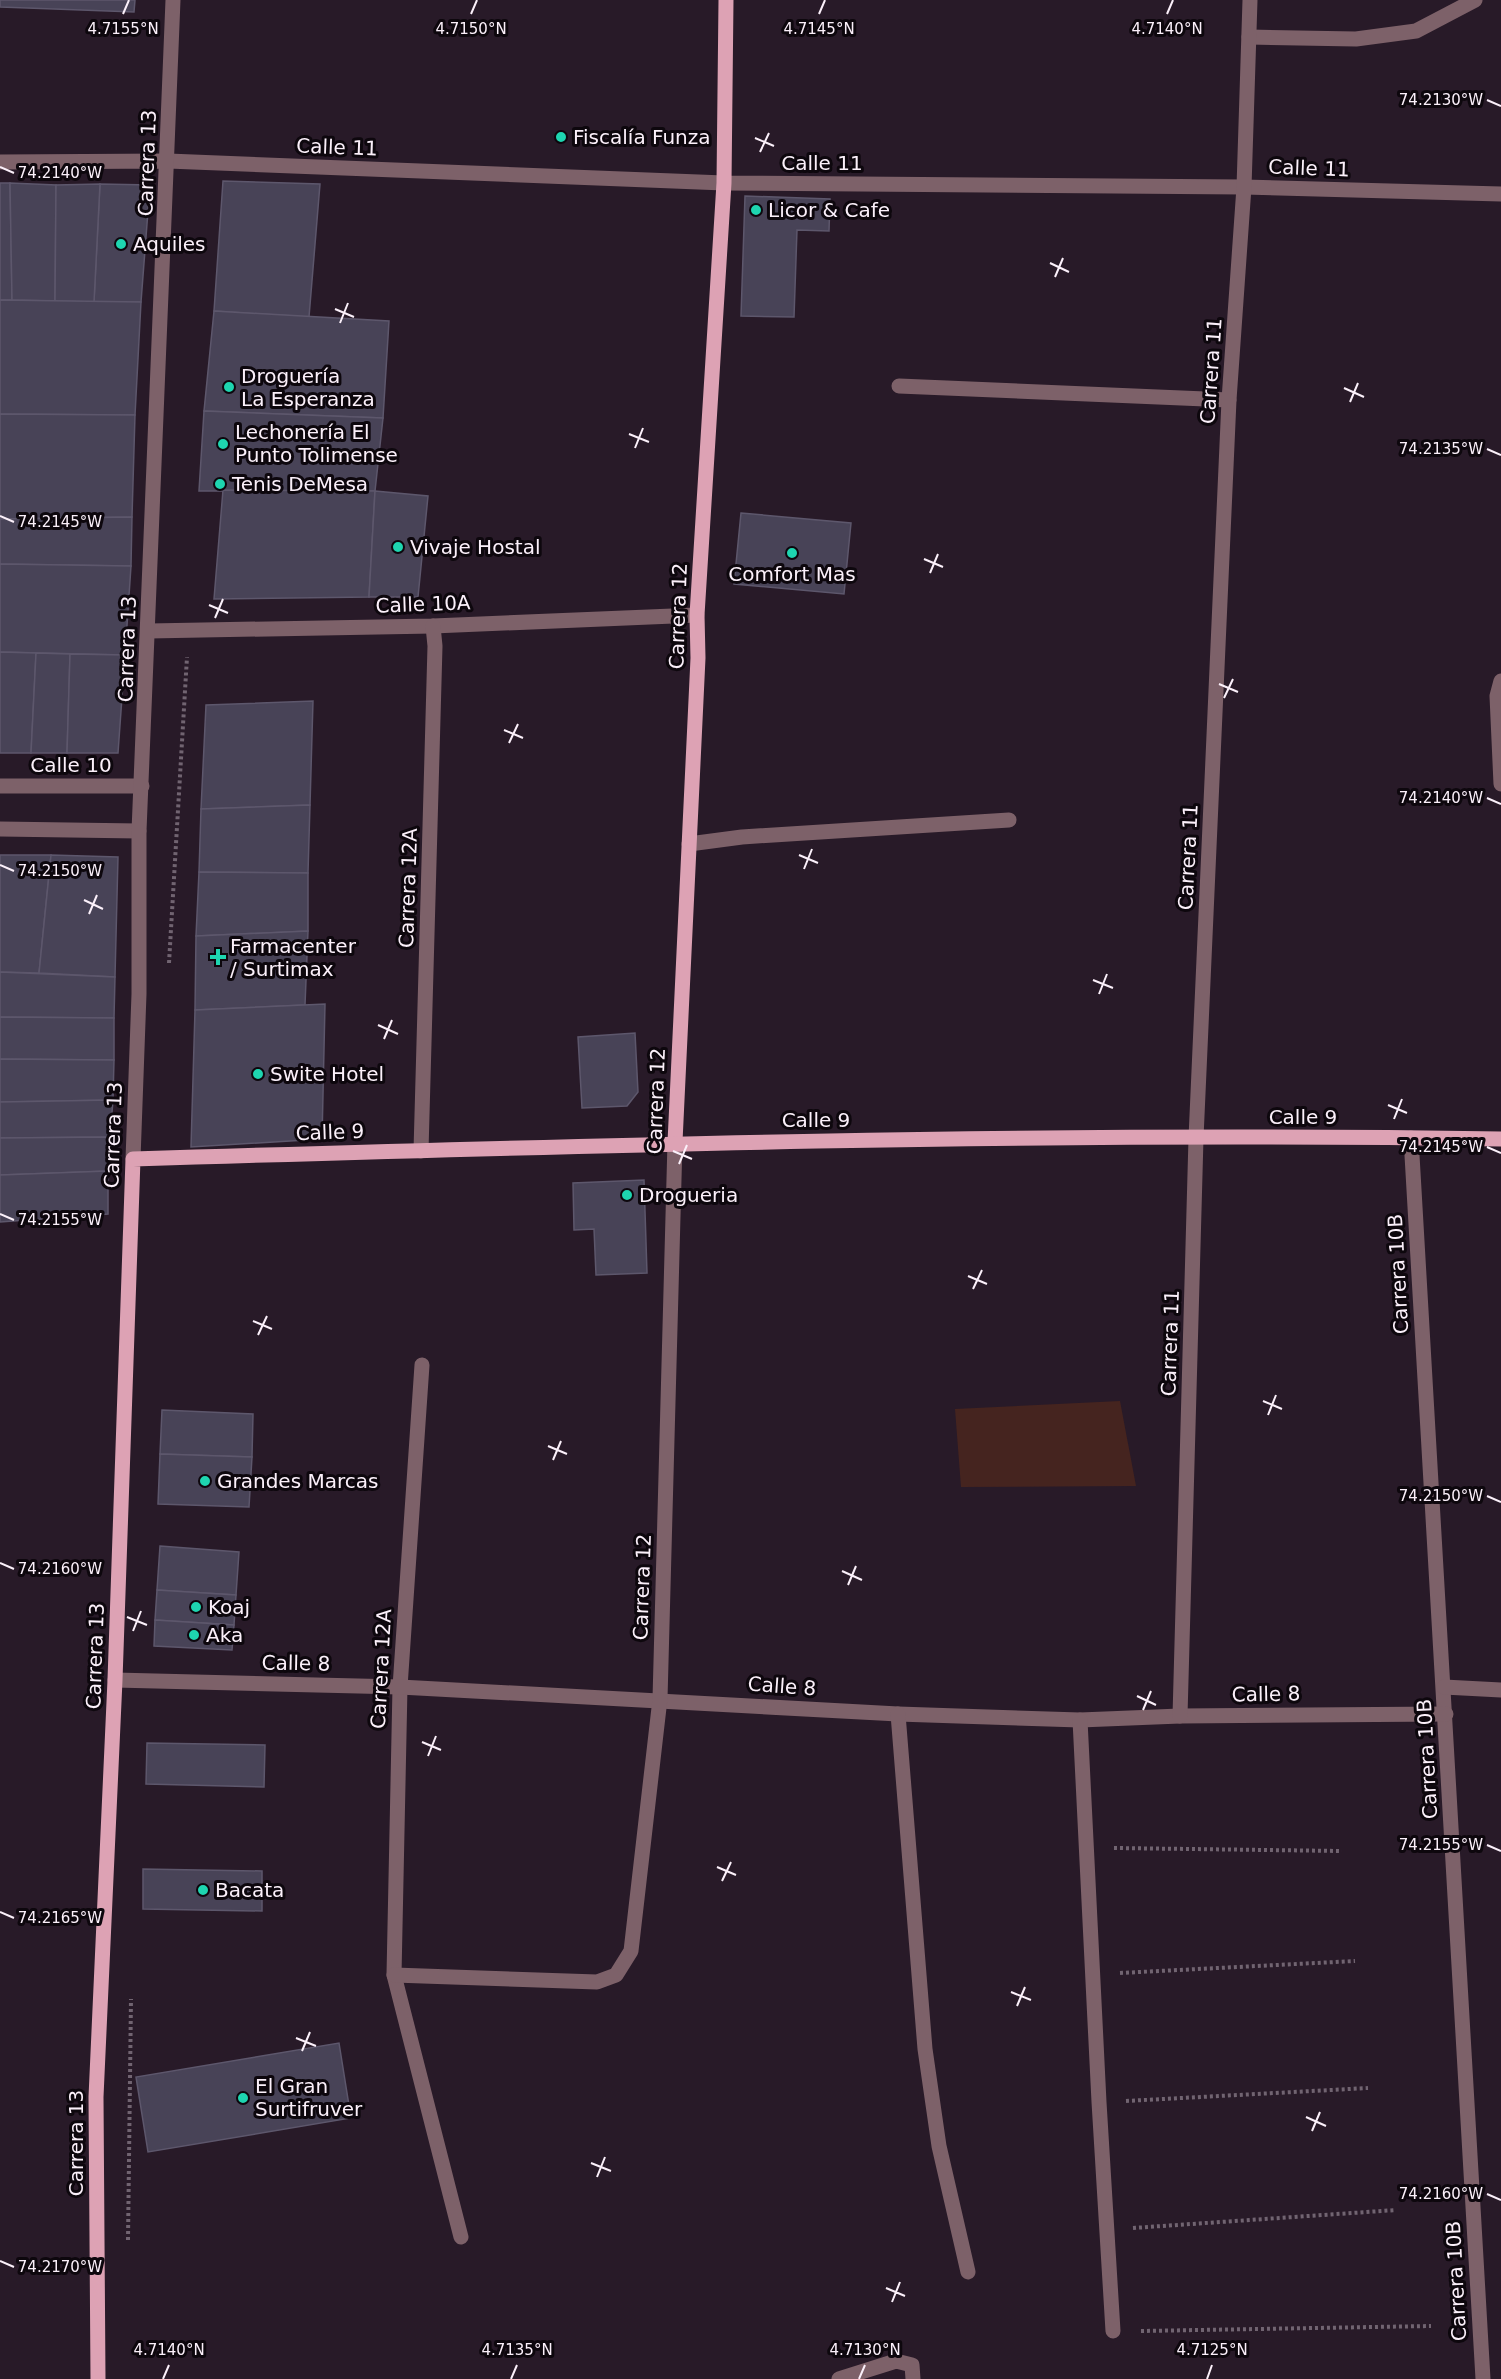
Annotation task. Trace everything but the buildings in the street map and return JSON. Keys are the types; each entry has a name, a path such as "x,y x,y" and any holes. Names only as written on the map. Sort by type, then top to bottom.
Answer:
{"main road":[{"name":"Carrera 12","path":"675,1142 698,615 724,183 726,0"},
{"name":"Calle 9","path":"133,1159 675,1142 1196,1138 1501,1139"},
{"name":"Carrera 13","path":"98,2379 96,2097 115,1680 133,1159"}],"street":[{"name":"Carrera 13","path":"133,1159 139,994 139,831 149,631 173,0"},
{"name":"Carrera 11","path":"1180,1716 1196,1138 1229,400 1244,187 1250,0"},
{"path":"1249,37 1356,39 1416,31 1475,0"},
{"name":"Calle 11","path":"0,162 168,161 724,183 1244,187 1501,194"},
{"path":"899,386 1229,400"},
{"name":"Calle 10A","path":"149,631 433,626 698,615"},
{"name":"Carrera 12A","path":"422,1150 435,646 433,626"},
{"path":"1501,681 1497,696 1501,784"},
{"name":"Calle 10","path":"0,786 142,786"},
{"path":"689,844 742,837 1009,820"},
{"path":"0,829 139,831"},
{"name":"Carrera 10B","path":"1411,1138 1483,2379"},
{"name":"Carrera 12","path":"394,1975 597,1982 616,1975 631,1951 660,1699 675,1142"},
{"name":"Carrera 12A","path":"422,1365 400,1686 394,1975 461,2237"},
{"name":"Calle 8","path":"115,1680 400,1686 898,1714 1080,1720 1180,1716 1446,1714"},
{"path":"1444,1687 1501,1690"},
{"path":"898,1714 925,2049 939,2146 968,2272"},
{"path":"1080,1720 1113,2331"},
{"path":"839,2379 896,2361 913,2372"}],"path":[{"path":"169,967 186,657 198,657"},
{"path":"1086,1848 1342,1851"},
{"path":"1092,1974 1355,1961"},
{"path":"128,2249 131,1988"},
{"path":"1099,2102 1368,2088"},
{"path":"1108,2229 1396,2210"},
{"path":"1113,2331 1431,2326"}],"shaded area":[{"path":"1120,1401 1136,1486 961,1487 955,1409"}],"place":[{"name":"Fiscalía Funza","path":"561,137"},
{"name":"Licor & Cafe","path":"756,210"},
{"name":"Aquiles","path":"121,244"},
{"name":"Droguería La Esperanza","path":"229,387"},
{"name":"Lechonería El Punto Tolimense","path":"223,444"},
{"name":"Tenis DeMesa","path":"220,484"},
{"name":"Vivaje Hostal","path":"398,547"},
{"name":"Comfort Mas","path":"792,553"},
{"name":"Farmacenter / Surtimax","path":"218,957"},
{"name":"Swite Hotel","path":"258,1074"},
{"name":"Drogueria","path":"627,1195"},
{"name":"Grandes Marcas","path":"205,1481"},
{"name":"Koaj","path":"196,1607"},
{"name":"Aka","path":"194,1635"},
{"name":"Bacata","path":"203,1890"},
{"name":"El Gran Surtifruver","path":"243,2098"}]}
